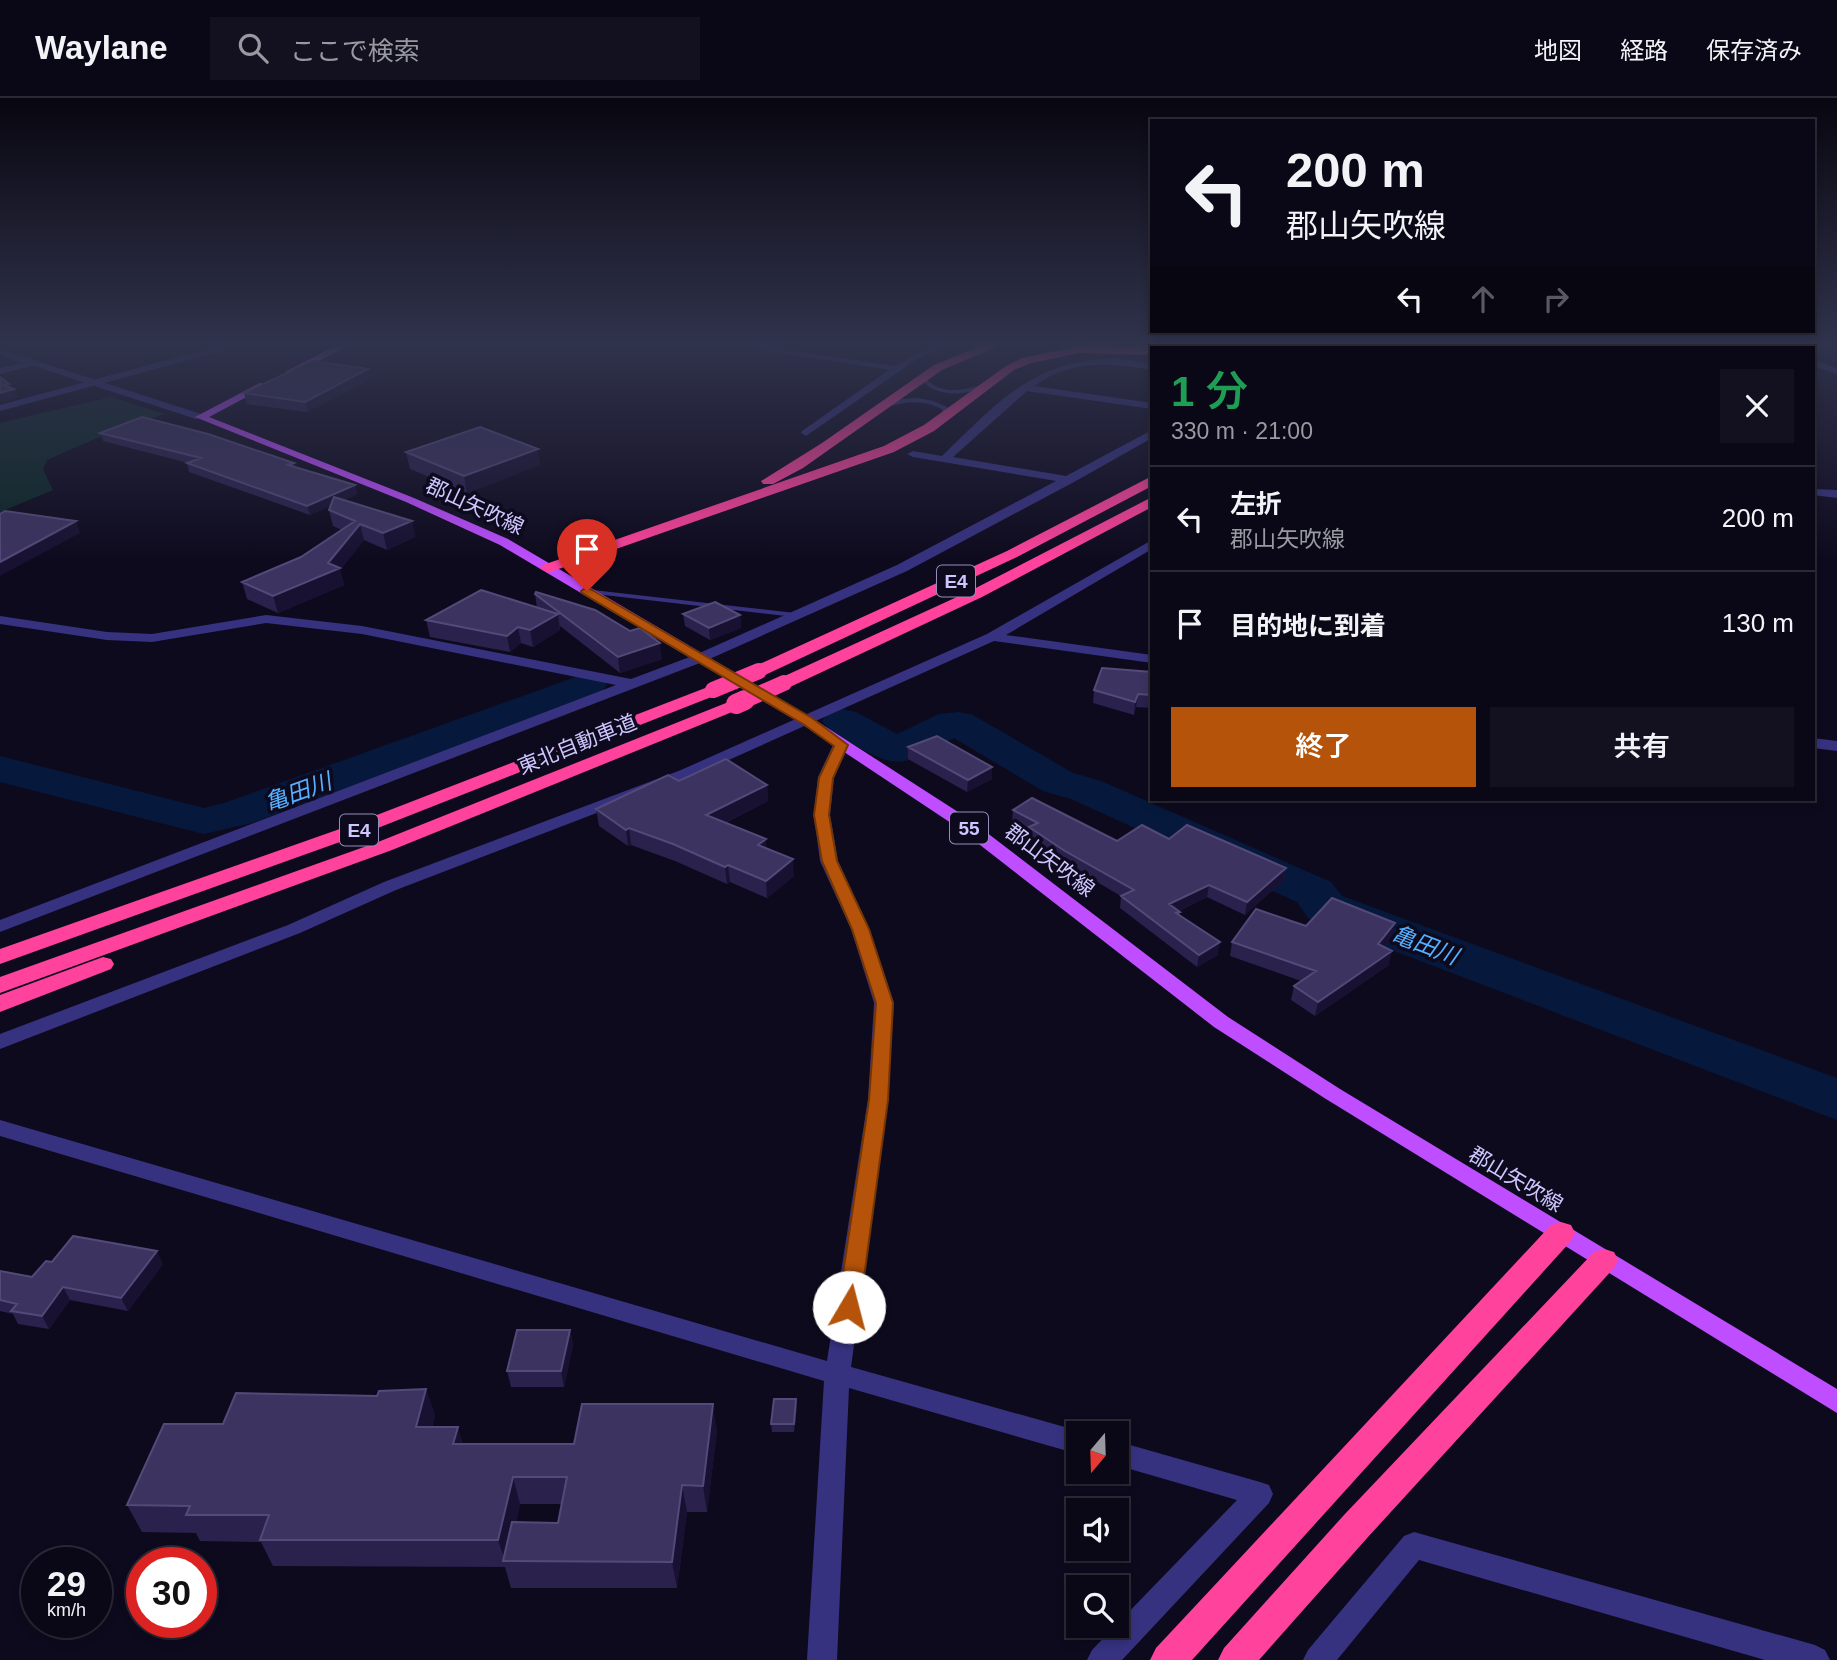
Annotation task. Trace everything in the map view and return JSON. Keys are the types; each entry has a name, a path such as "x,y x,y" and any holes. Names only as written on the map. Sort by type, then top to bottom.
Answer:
{"highway":[{"path":"543,565 754,487 808,458 867,416"},
{"path":"543,565 862,460 914,438 946,416"},
{"name":"東北自動車道","path":"0,957 375,824 605,735 759,671 1012,554 1150,481"},
{"name":"東北自動車道","path":"0,985 271,888 496,803 736,704 976,594 1150,502"},
{"path":"0,1004 136,951 271,888"},
{"path":"1168,1660 1561,1233"},
{"path":"1236,1660 1356,1526 1604,1260"}],"main road":[{"name":"郡山矢吹線","path":"200,417 410,500 504,542 807,721 963,824 1097,924 1221,1022 1333,1094 1837,1402"}],"street":[{"path":"806,433 831,416"},
{"path":"945,459 992,416"},
{"path":"0,926 700,658 902,568 1070,480 1150,434"},
{"path":"914,454 1070,480"},
{"path":"1815,492 1837,494"},
{"path":"0,1042 294,929 414,876 687,773 992,637 1150,545"},
{"path":"0,620 107,636 152,638 266,619 362,630 632,684"},
{"path":"992,637 1150,659"},
{"path":"1815,743 1837,746"},
{"path":"822,1660 836,1373 845,1333 878,1100 884,1003 860,929 830,861 822,815 826,778 841,745"},
{"path":"0,1128 692,1333 1066,1439"},
{"path":"1102,1660 1259,1494 1129,1457"},
{"path":"1318,1660 1414,1545 1815,1660"}],"lane":[{"path":"587,591 795,615"}],"green space":[{"path":"30,416 160,416 97,438 47,460 43,469 53,490 0,512 0,423"}],"building":[{"path":"142,417 208,434 294,463 288,465 355,485 307,506 187,463 201,458 100,433"},
{"path":"480,427 538,449 464,476 406,452"},
{"path":"334,497 412,521 383,533 360,524 328,563 340,568 273,596 242,582 301,557 355,521 329,510"},
{"path":"5,511 76,521 0,562 0,514"},
{"path":"481,590 558,614 530,630 518,627 507,636 426,620"},
{"path":"536,592 595,610 630,631 640,628 660,643 618,657 535,594"},
{"path":"715,602 740,615 709,628 683,614"},
{"path":"1102,668 1150,672 1150,695 1138,694 1135,702 1094,690"},
{"path":"937,736 992,767 968,780 908,747"},
{"path":"726,759 767,785 706,815 766,839 758,845 793,859 766,881 728,865 725,867 673,844 629,828 626,830 596,809 668,775 679,781"},
{"path":"1032,798 1117,841 1142,825 1169,839 1187,825 1286,868 1247,902 1209,885 1169,904 1180,912 1176,913 1220,942 1199,955 1121,896 1134,890 1029,827 1038,823 1013,810"},
{"path":"1332,898 1395,923 1378,944 1392,951 1318,1002 1294,986 1316,971 1232,942 1256,909 1306,926"},
{"path":"73,1236 157,1251 121,1298 63,1287 42,1316 11,1311 17,1304 0,1300 0,1271 32,1277 46,1261 52,1262"},
{"path":"517,1330 570,1330 561,1371 507,1371"},
{"path":"426,1389 416,1427 458,1427 453,1444 574,1444 582,1404 713,1404 703,1486 682,1485 672,1562 503,1561 512,1522 558,1523 567,1477 513,1477 498,1540 260,1540 269,1515 186,1515 190,1506 127,1505 164,1424 223,1424 236,1393 377,1396 379,1391"},
{"path":"774,1399 796,1399 794,1424 771,1424"}],"waterway":[{"name":"亀田川","path":"0,769 204,821 236,814 587,685"},
{"name":"亀田川","path":"842,721 896,751 953,723 959,724 1058,782 1086,790 1314,892 1325,907 1837,1100"}],"route":[{"path":"587,591 807,721 841,745 826,778 822,815 830,861 860,929 884,1003 878,1100 849,1307"}]}
